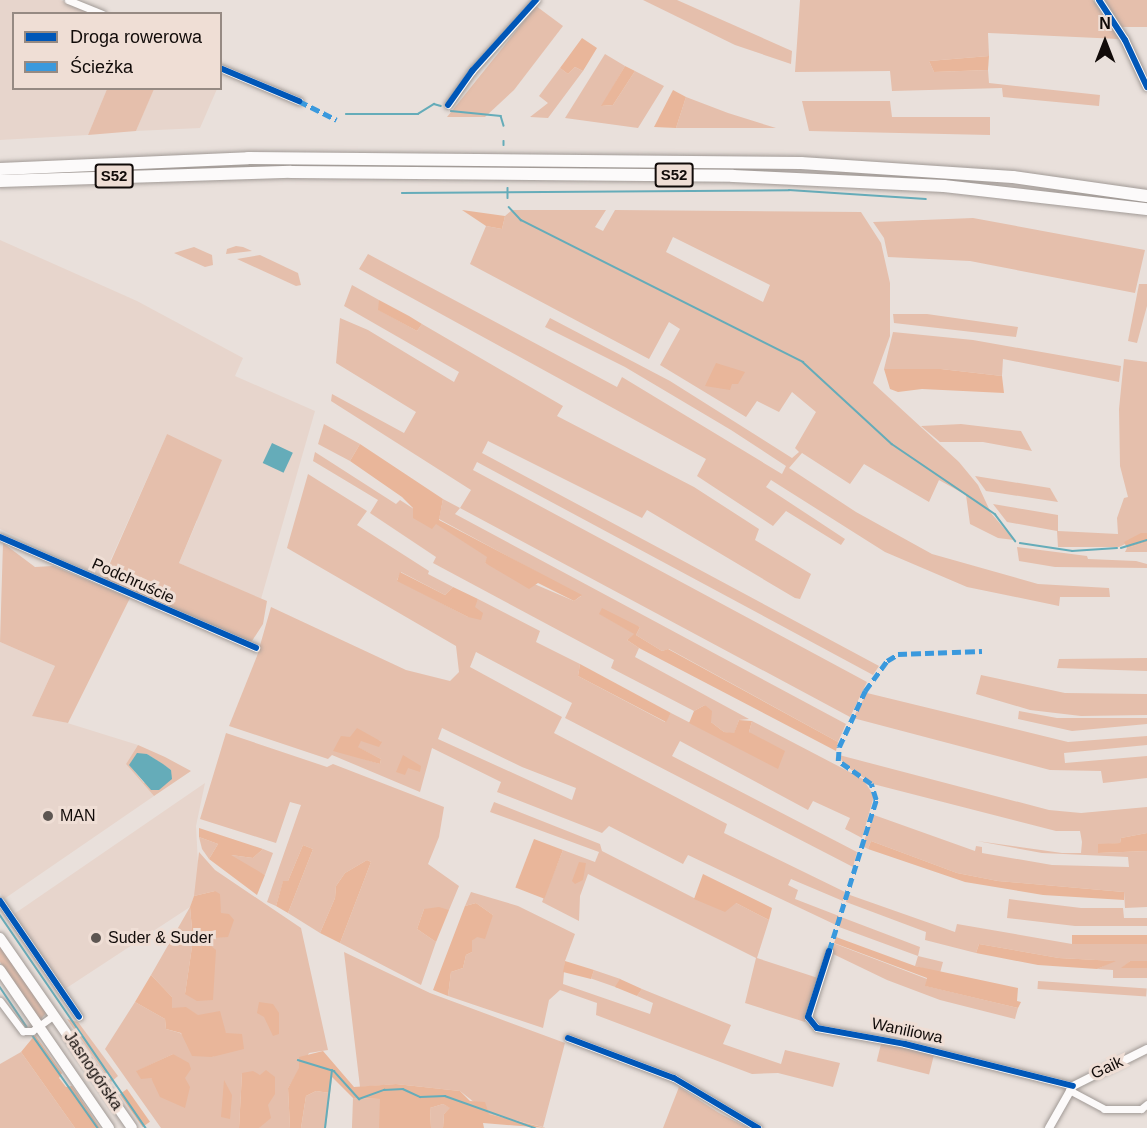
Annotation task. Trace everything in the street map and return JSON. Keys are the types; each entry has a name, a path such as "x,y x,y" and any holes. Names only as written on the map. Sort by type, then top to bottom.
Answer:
{"highway":[{"name":"S52","path":"0,169 248,158 809,163 1013,177 1145,195"},
{"path":"0,163 31,166"},
{"name":"S52","path":"0,183 28,179 291,172 733,176 934,186 1147,209"}],"main road":[{"name":"Jasnogórska","path":"0,938 132,1128"},
{"name":"Jasnogórska","path":"0,970 109,1128"}],"street":[{"path":"68,0 97,12"},
{"path":"448,105 472,71 536,0"},
{"path":"1099,0 1125,40 1147,87"},
{"path":"222,69 299,101"},
{"name":"Podchruście","path":"0,537 256,648"},
{"path":"0,901 79,1017"},
{"name":"Waniliowa","path":"829,951 808,1017 817,1028 905,1044 1071,1088"},
{"path":"0,1001 23,1031 39,1026 54,1015"},
{"path":"568,1038 674,1078 758,1128"},
{"name":"Gaik","path":"1071,1088 1147,1049"},
{"path":"1049,1128 1071,1088"},
{"name":"Gaik","path":"1071,1088 1104,1109 1140,1108 1147,1104"}],"shaded area":[{"path":"0,0 60,0 95,12 12,12 12,90 107,90 88,135 0,140"},
{"path":"643,0 677,0 792,51 791,64 735,45"},
{"path":"800,0 1093,0 1119,39 988,33 989,56 929,61 934,72 988,70 989,83 1100,95 1099,106 1003,97 1002,88 892,91 890,71 795,72"},
{"path":"1105,0 1147,0 1147,27 1122,27"},
{"path":"536,6 563,26 514,90 485,117 447,117"},
{"path":"582,38 597,48 583,71 575,67 568,74 560,68"},
{"path":"605,54 625,66 602,106 613,105 635,71 664,86 638,128 565,118"},
{"path":"989,56 988,70 934,72 929,61"},
{"path":"625,66 635,71 613,105 601,106"},
{"path":"575,67 583,71 548,118 530,117 548,103 539,96 560,68 568,74"},
{"path":"107,90 154,90 136,131 88,135"},
{"path":"153,90 217,90 200,128 136,131"},
{"path":"673,90 686,97 676,128 654,127"},
{"path":"686,97 728,113 776,128 676,128"},
{"path":"802,101 890,101 892,117 990,117 990,135 809,131"},
{"path":"462,210 505,216 502,229 486,226"},
{"path":"512,210 606,210 595,227 603,231 615,210 861,212 881,243 890,283 890,336 873,383 959,462 978,485 991,513 1014,540 998,538 970,524 966,495 939,480 929,502 864,464 850,484 802,453 789,468 856,512 932,554 1038,584 1109,588 1110,597 1060,597 1059,606 967,587 885,552 771,480 766,487 845,539 841,545 786,511 773,526 697,476 706,459 359,269 368,254 617,387 622,377 782,474 786,466 731,430 625,367 545,327 550,318 670,381 792,458 799,452 795,448 816,412 792,392 779,412 757,401 746,417 660,365 680,329 669,322 649,359 470,264 486,226 502,229 505,216","holes":["673,237 770,285 763,302 666,252"]},
{"path":"973,218 1145,250 1135,293 970,261 888,257 884,238 873,222"},
{"path":"0,240 137,301 243,358 235,376 315,411 261,599 179,563 197,521 167,434 103,577 0,529"},
{"path":"236,246 252,251 226,254 227,249"},
{"path":"194,247 212,255 213,265 205,267 174,253"},
{"path":"260,255 298,273 301,285 296,286 237,259"},
{"path":"1139,284 1147,284 1147,306 1137,343 1128,341"},
{"path":"352,285 379,300 379,310 417,331 422,324 563,406 557,416 694,487 759,529 755,540 811,574 800,599 795,598 647,510 642,518 488,441 482,453 879,666 873,675 477,462 473,470 867,682 850,717 460,508 471,490 331,401 332,394 404,433 416,412 336,363 340,318 368,330 454,382 459,372 344,306"},
{"path":"379,300 422,324 417,331 378,310"},
{"path":"893,314 927,314 1018,327 1016,337 894,323"},
{"path":"893,332 973,340 1121,366 1119,382 1003,359 1002,376 941,369 884,369"},
{"path":"1124,359 1147,362 1147,533 1119,547 1058,547 1057,531 1007,522 993,504 1058,515 1058,531 1118,534 1117,518 1124,498 1128,497 1120,466 1119,409"},
{"path":"716,363 745,372 738,384 732,384 730,390 705,386"},
{"path":"884,369 941,369 1002,376 1004,393 922,389 898,392 890,389"},
{"path":"324,424 360,444 350,461 318,444"},
{"path":"961,424 1021,431 1032,451 983,442 940,442 921,426"},
{"path":"167,434 222,460 179,563 267,601 263,624 252,641 242,641 103,579"},
{"path":"360,444 443,499 439,520 582,595 574,601 538,583 529,589 485,563 487,557 436,524 432,529 413,518 413,508 402,497 350,461"},
{"path":"315,452 396,504 400,500 488,557 485,563 574,601 581,596 439,519 443,499 460,508 455,514 846,724 838,742 669,649 662,651 636,635 640,627 600,614 635,634 627,640 639,648 635,657 749,719 739,720 734,734 724,732 711,722 705,705 694,711 611,668 614,660 433,563 436,557 370,513 378,500 313,461"},
{"path":"308,474 367,511 357,525 429,571 428,574 453,587 445,595 401,572 397,580 468,617 478,599 540,631 536,642 580,664 578,676 665,722 671,713 778,768 749,732 752,721 863,779 874,796 862,838 845,829 850,818 813,801 808,810 680,741 672,756 857,852 853,867 565,718 572,703 476,652 470,667 562,717 554,733 727,824 724,833 845,892 843,901 791,879 788,885 798,890 795,899 839,916 836,925 688,855 683,864 609,826 602,833 497,792 501,782 432,748 420,792 332,755 328,759 229,726 257,656 271,607 406,670 450,681 459,672 456,646 287,548","holes":["442,728 522,767 576,788 572,800 438,739","350,737 381,741 379,746 361,740 357,747 381,759 380,764 364,759"]},
{"path":"975,476 1050,488 1058,502 986,491"},
{"path":"1141,533 1147,533 1147,542 1127,548 1124,542"},
{"path":"1147,542 1147,552 1125,552 1127,548"},
{"path":"3,543 35,567 53,566 130,598 68,723 32,716 55,666 0,642"},
{"path":"1017,547 1087,556 1088,559 1136,561 1147,564 1147,568 1055,567 1019,561"},
{"path":"400,572 445,595 453,587 478,599 475,607 483,613 481,620 468,617 397,581"},
{"path":"602,608 640,627 636,635 662,651 668,649 838,742 836,751 639,648 627,640 634,634 599,614"},
{"path":"0,642 55,666 32,716 61,721 138,745 126,764 154,796 4,899 0,893"},
{"path":"1147,658 1147,671 1057,668 1059,659"},
{"path":"580,664 671,713 666,722 578,676"},
{"path":"981,675 1065,693 1147,694 1147,715 1081,716 1030,710 976,694"},
{"path":"867,693 1068,742 1147,736 1147,745 1064,753 1065,763 1147,756 1147,778 1103,783 1101,771 1050,770 853,718"},
{"path":"705,705 712,711 711,722 724,732 734,733 739,720 752,721 749,732 785,751 778,769 689,723 694,711"},
{"path":"1019,711 1057,718 1147,718 1147,724 1072,731 1018,719"},
{"path":"357,728 382,742 379,747 361,741 358,747 381,759 380,764 333,751 341,736 350,737"},
{"path":"226,733 327,767 333,764 444,807 439,837 428,864 459,886 449,910 424,909 417,929 436,942 421,985 340,943 371,862 367,860 345,873 336,886 335,898 320,933 288,913 313,849 303,845 288,881 283,882 276,906 267,902 301,805 290,802 276,843 200,819"},
{"path":"138,745 191,771 154,796 126,764","holes":["147,754 171,770 144,783 131,767"]},
{"path":"403,755 421,766 420,772 408,768 405,775 396,772"},
{"path":"839,755 1049,810 1081,813 1147,807 1147,833 1121,838 1120,843 1098,845 1098,853 1147,851 1147,907 1125,908 1124,892 998,881 957,873 871,841 868,849 862,846 874,815 975,851 976,846 982,847 982,853 1052,865 1129,867 1128,857 1042,853 977,841 1062,853 1081,853 1082,842 1080,831 1056,831 873,784 844,765"},
{"path":"205,783 196,826 199,883 190,907 65,989 14,914"},
{"path":"494,802 600,844 602,851 694,898 736,903 769,920 757,958 818,978 805,1022 745,1003 756,958 588,874 580,896 579,921 542,902 563,850 595,862 599,852 490,812"},
{"path":"199,828 263,849 253,858 231,855 265,875 257,895 209,859 218,844 199,837"},
{"path":"1147,833 1147,851 1098,853 1098,844 1120,843 1121,838"},
{"path":"199,837 218,844 209,859 202,849"},
{"path":"534,839 563,850 544,899 515,888"},
{"path":"871,841 957,873 998,881 1124,892 1124,900 1043,895 965,882 868,849"},
{"path":"303,845 313,849 288,913 276,906 283,881 288,881"},
{"path":"263,849 273,853 265,875 230,858 231,855 253,858"},
{"path":"199,852 215,870 301,928 328,1050 309,1053 288,1088 290,1128 259,1128 269,1098 260,1075 242,1073 239,1128 161,1128 105,1049 135,1002 165,1019 166,1029 180,1033 212,1057 225,1051 226,1033 186,1008 172,1008 172,997 151,975 190,907 193,940 185,994 211,946 221,913 215,891 194,896","holes":["173,1054 185,1078 160,1091 151,1078 137,1071"]},
{"path":"367,860 371,862 340,943 320,933 335,898 336,886 345,873"},
{"path":"579,862 586,863 583,880 575,884 572,881"},
{"path":"703,874 772,908 769,920 736,903 725,912 694,899"},
{"path":"215,891 220,894 221,913 229,914 234,920 228,937 212,938 211,946 216,950 213,1000 197,1001 185,994 193,940 190,907 194,896"},
{"path":"471,892 518,906 575,934 565,961 563,984 650,1014 653,1003 637,996 642,989 731,1025 723,1044 781,1064 785,1050 840,1063 833,1087 778,1073 752,1074 596,1015 597,1003 560,990 549,1000 543,1028 448,996 451,972 463,968 466,955 472,952 472,941 493,915 476,903 465,906"},
{"path":"847,894 955,932 957,924 1072,944 1147,943 1147,961 1130,961 1122,968 1147,968 1147,978 1113,978 1113,970 1097,969 1114,961 1059,958 979,944 976,953 925,940 926,932 846,902"},
{"path":"1009,899 1081,908 1123,908 1124,918 1147,918 1147,926 1075,926 1007,918"},
{"path":"476,903 493,915 485,939 477,937 472,941 472,952 466,955 463,968 451,972 448,996 433,990 465,906"},
{"path":"439,907 449,910 436,942 417,929 424,909"},
{"path":"841,917 920,947 918,956 839,927"},
{"path":"1072,935 1147,935 1147,944 1072,944"},
{"path":"836,937 915,966 1018,988 1017,1001 1021,1002 1018,1008 925,986 927,978 834,943"},
{"path":"833,943 927,979 926,986 1018,1008 1015,1019 940,1000 887,980 831,953"},
{"path":"979,944 1059,958 1116,961 1097,969 1038,965 976,953"},
{"path":"0,945 46,1013 40,1020 0,962"},
{"path":"344,952 430,993 565,1043 543,1127 489,1114 460,1091 396,1084 360,1087"},
{"path":"918,956 943,962 940,973 915,966"},
{"path":"565,961 594,970 591,979 563,972"},
{"path":"1130,961 1147,961 1147,968 1121,968"},
{"path":"594,970 620,979 618,988 591,979"},
{"path":"151,975 172,997 172,1008 186,1007 198,1015 220,1011 226,1033 242,1034 244,1049 212,1057 192,1056 181,1033 166,1029 165,1019 135,1002"},
{"path":"620,979 642,989 637,996 615,987"},
{"path":"1038,981 1147,989 1146,997 1037,989"},
{"path":"259,1002 273,1004 279,1013 279,1034 273,1036 264,1017 257,1013"},
{"path":"67,1019 78,1022 118,1076 111,1082"},
{"path":"35,1035 62,1073 59,1078 66,1087 72,1086 100,1128 75,1128 21,1052"},
{"path":"882,1040 934,1053 929,1074 877,1061"},
{"path":"323,1051 354,1087 396,1084 460,1091 470,1101 485,1102 489,1114 546,1128 483,1123 484,1128 443,1128 444,1114 450,1108 443,1104 430,1108 431,1128 379,1128 380,1099 353,1098 332,1077 330,1093 316,1091 306,1096 301,1128 290,1128 288,1088 299,1068 299,1057"},
{"path":"21,1052 75,1128 0,1128 0,1064"},
{"path":"173,1054 189,1063 191,1069 185,1078 190,1087 185,1108 160,1097 151,1078 141,1079 136,1071"},
{"path":"266,1070 275,1077 275,1094 268,1105 271,1118 259,1128 239,1128 242,1073 253,1071 260,1075"},
{"path":"224,1080 232,1095 230,1119 221,1117"},
{"path":"679,1087 719,1113 748,1128 663,1128"},
{"path":"127,1089 150,1122 143,1127 120,1094"},
{"path":"316,1091 330,1093 326,1128 301,1128 306,1096"},
{"path":"353,1098 381,1099 380,1128 352,1128"},
{"path":"443,1104 451,1108 444,1114 443,1128 431,1128 430,1108"}],"water":[{"path":"272,443 293,453 284,473 263,463"},
{"path":"137,753 147,754 163,764 171,770 172,779 159,790 151,790 129,765"}],"waterway":[{"path":"346,114 418,114 434,104 441,106"},
{"path":"451,111 501,116 504,126"},
{"path":"508,188 508,198"},
{"path":"402,193 789,190 926,199"},
{"path":"509,207 521,220 803,362 892,444 995,514 1015,541"},
{"path":"1121,548 1147,540"},
{"path":"1020,543 1072,551 1117,548"},
{"path":"0,915 146,1128"},
{"path":"0,987 27,1027"},
{"path":"33,1036 98,1128"},
{"path":"298,1060 334,1071 359,1099 384,1090 403,1089 420,1097 445,1096 535,1128"},
{"path":"325,1128 332,1070"}],"marked path":[{"path":"299,101 337,120"},
{"path":"829,951 876,800 871,784 838,761 839,747 865,691 887,661 898,654 982,651"}],"cycle path":[{"path":"448,105 472,71 536,0"},
{"path":"1099,0 1125,40 1147,87"},
{"path":"222,69 299,101"},
{"path":"0,537 256,648"},
{"path":"0,901 79,1017"},
{"path":"829,951 808,1017 817,1028 905,1044 1073,1086"},
{"path":"568,1038 674,1078 758,1128"}],"place":[{"name":"MAN","path":"48,816"},
{"name":"Suder & Suder","path":"96,938"}]}
